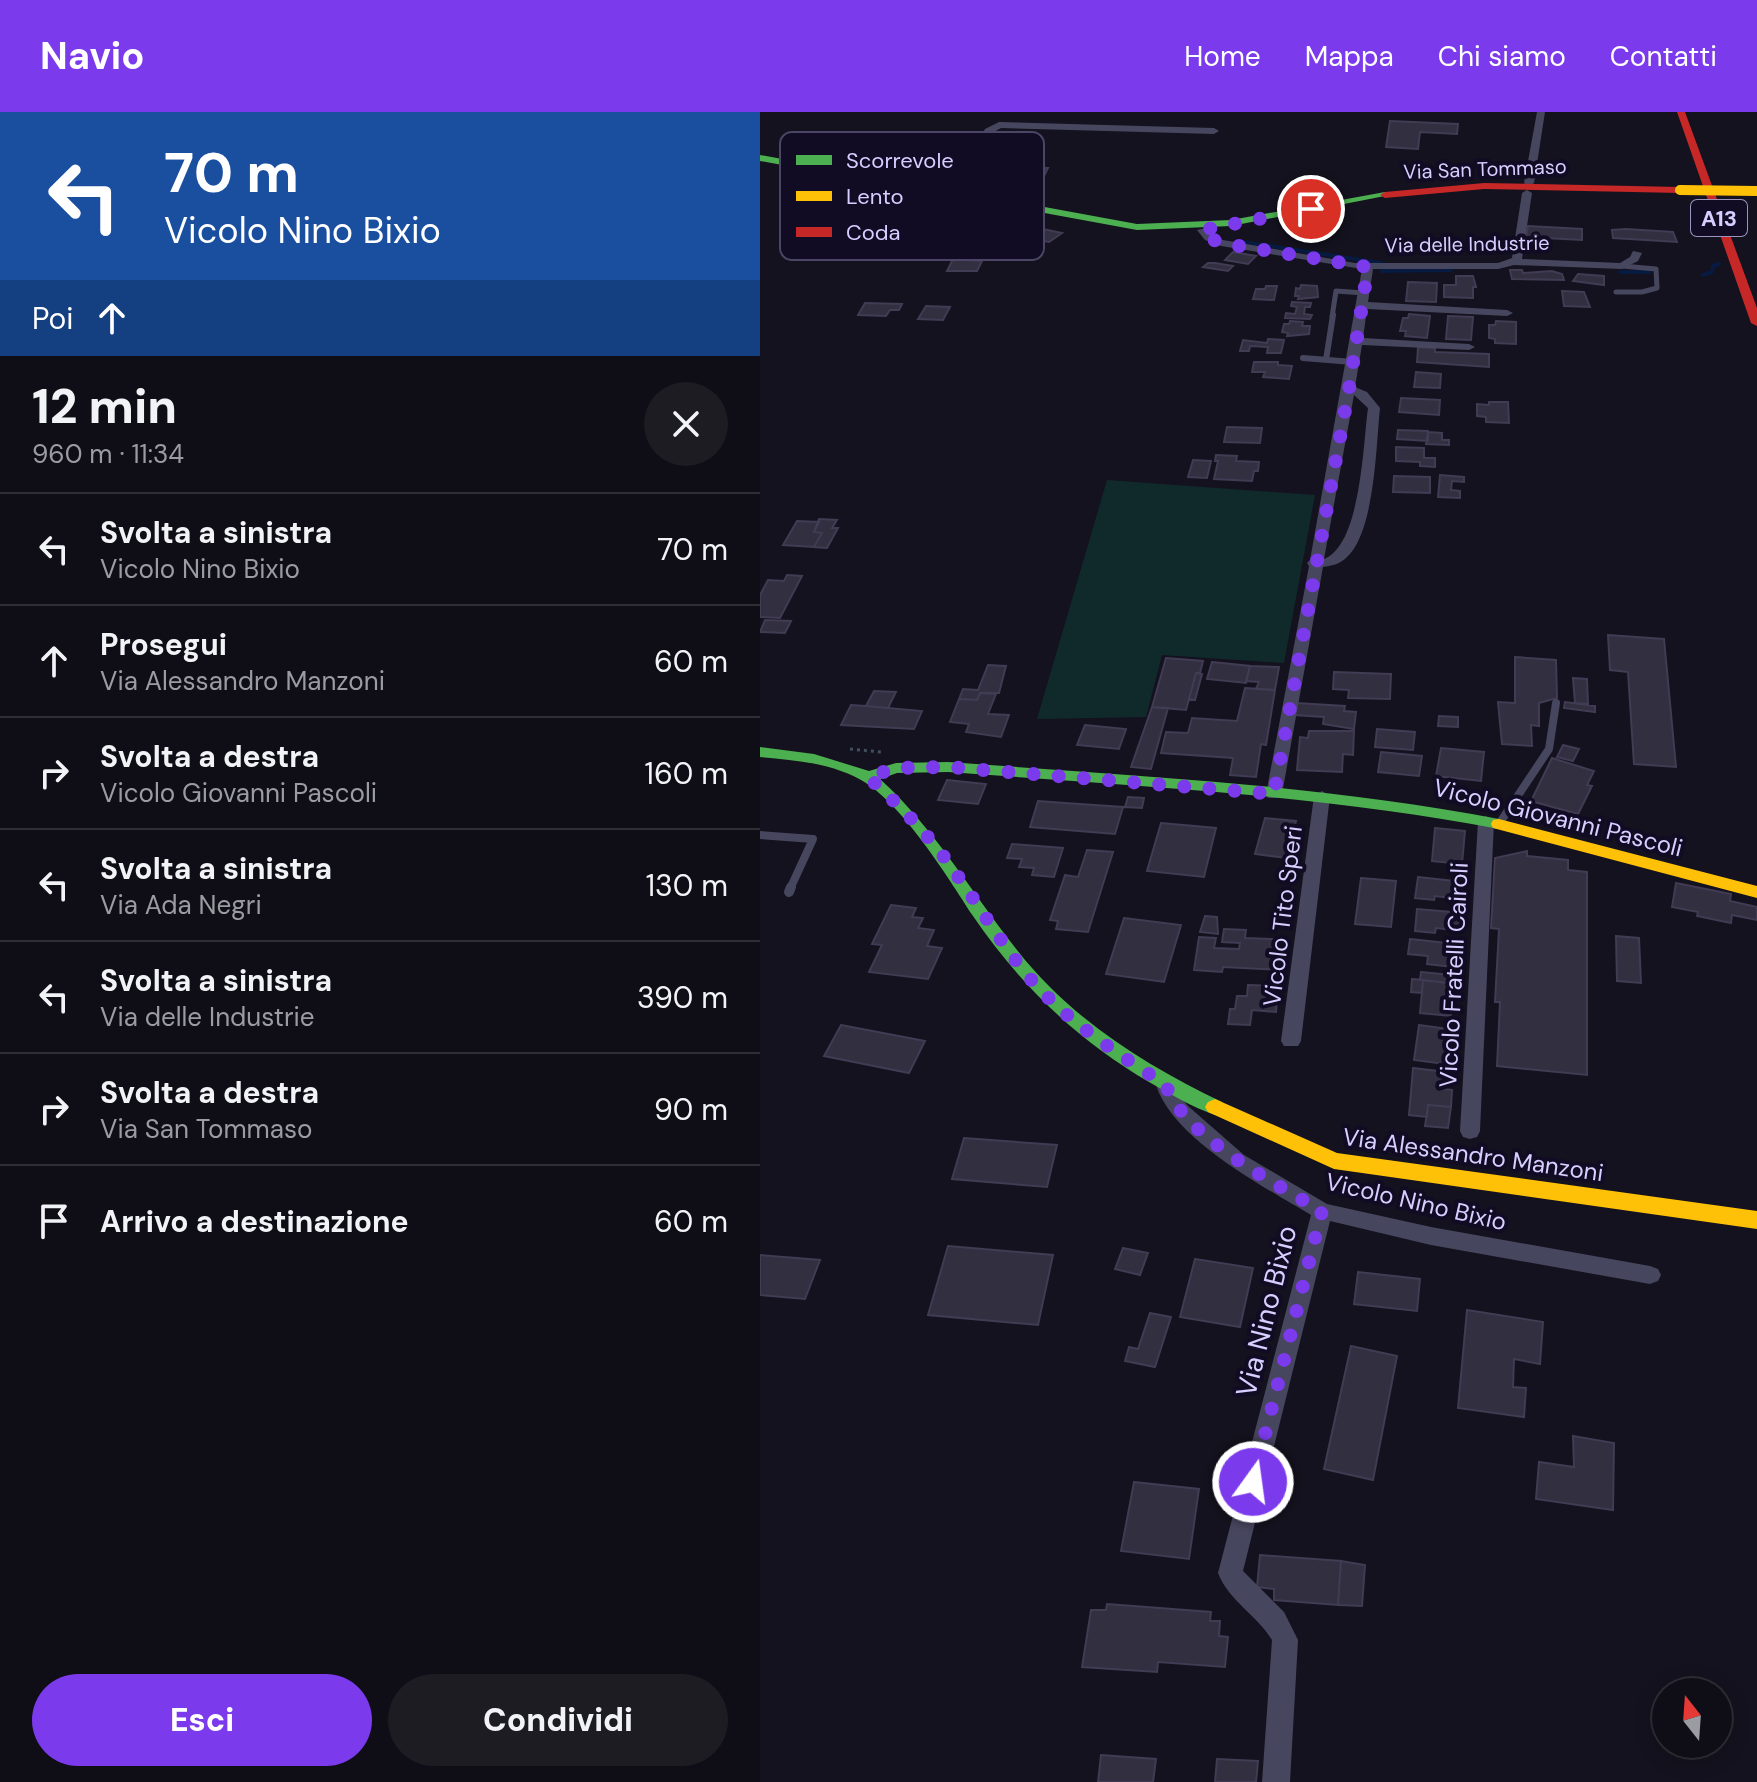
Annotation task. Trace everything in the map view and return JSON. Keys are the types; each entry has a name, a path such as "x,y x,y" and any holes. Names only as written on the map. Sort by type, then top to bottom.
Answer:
{"main road":[{"name":"A13","path":"1681,112 1757,323"},
{"name":"A13","path":"1700,112 1740,216"},
{"path":"760,158 780,162"},
{"name":"Via San Tommaso","path":"1044,209 1171,231 1202,230 1370,197 1446,188 1757,191"},
{"name":"Via Alessandro Manzoni","path":"760,752 812,757 868,777 907,812 948,862 983,918 1030,978 1094,1039 1166,1085 1334,1161 1757,1220"},
{"name":"Vicolo Giovanni Pascoli","path":"868,777 896,768 948,767 1322,796 1411,807 1493,822 1757,892"}],"street":[{"path":"1514,262 1541,112"},
{"path":"987,132 999,125 1214,131"},
{"name":"Via delle Industrie","path":"1202,230 1209,238 1221,243 1368,267 1488,266 1514,262 1622,266"},
{"path":"1622,266 1634,259 1637,253"},
{"path":"1274,794 1314,563 1349,389 1368,267"},
{"path":"1363,299 1507,313"},
{"path":"1356,341 1469,347"},
{"path":"1314,563 1326,564 1345,553 1362,495 1374,408 1363,395 1349,389"},
{"name":"Vicolo Tito Speri","path":"1291,1041 1322,796"},
{"name":"Vicolo Fratelli Cairoli","path":"1470,1131 1493,822"},
{"name":"Vicolo Nino Bixio","path":"1166,1085 1170,1098 1181,1111 1237,1161 1322,1211 1431,1236 1650,1275"},
{"name":"Via Nino Bixio","path":"1276,1782 1285,1640 1280,1624 1239,1588 1230,1573 1322,1211"}],"lane":[{"path":"1616,292 1642,292 1657,288 1656,269 1622,266"},
{"path":"1326,360 1336,291 1363,299"},
{"path":"1303,358 1353,362"},
{"path":"1493,822 1549,749 1556,703"},
{"path":"760,835 813,839 789,892"}],"green space":[{"path":"1107,480 1315,495 1284,663 1162,655 1146,717 1037,719"}],"building":[{"path":"1390,121 1458,124 1457,134 1420,132 1418,149 1386,147"},
{"path":"1528,226 1582,229 1582,240 1526,237"},
{"path":"1044,229 1062,233 1049,242 1044,241"},
{"path":"1612,230 1673,232 1677,242 1613,238"},
{"path":"1233,252 1256,256 1248,264 1225,260"},
{"path":"952,260 982,261 977,271 947,271"},
{"path":"1208,263 1233,266 1228,271 1203,267"},
{"path":"1510,270 1522,270 1523,273 1552,271 1562,274 1564,280 1512,279"},
{"path":"1578,274 1604,276 1604,285 1573,281"},
{"path":"1456,276 1473,276 1476,287 1473,287 1473,298 1444,297 1444,285 1456,285"},
{"path":"1408,282 1437,283 1436,302 1406,301"},
{"path":"1301,285 1317,286 1318,297 1298,299 1299,296 1295,296 1296,288 1300,289"},
{"path":"1266,286 1277,286 1274,300 1253,299 1256,289 1265,289"},
{"path":"1562,291 1584,292 1590,307 1564,306"},
{"path":"1292,302 1311,303 1310,307 1305,307 1304,314 1312,315 1310,319 1285,318 1286,313 1295,314 1297,307 1291,306"},
{"path":"865,303 902,304 899,310 890,310 886,316 858,315"},
{"path":"926,306 950,307 943,320 918,319"},
{"path":"1409,314 1430,316 1427,338 1405,336 1406,331 1400,331 1403,318 1408,318"},
{"path":"1448,316 1473,317 1471,340 1446,339"},
{"path":"1290,321 1310,326 1309,334 1287,336 1288,333 1282,332 1284,324"},
{"path":"1496,321 1516,322 1516,344 1495,343 1495,339 1489,338 1489,325 1495,325"},
{"path":"1268,339 1284,340 1281,353 1267,353 1268,347 1250,346 1249,351 1240,351 1243,340 1267,343"},
{"path":"1418,347 1435,348 1435,352 1489,354 1489,367 1417,362"},
{"path":"1254,362 1278,362 1278,365 1292,366 1289,379 1263,377 1265,372 1252,372"},
{"path":"1416,372 1441,374 1440,388 1414,387"},
{"path":"1401,398 1440,400 1439,415 1399,412"},
{"path":"1489,402 1508,402 1509,423 1486,422 1486,417 1477,416 1477,404 1489,405"},
{"path":"1227,427 1262,428 1260,443 1224,442"},
{"path":"1398,430 1428,431 1428,441 1397,439"},
{"path":"1428,432 1442,433 1442,440 1449,440 1449,445 1426,444"},
{"path":"1396,447 1424,448 1424,458 1435,458 1435,467 1420,466 1420,462 1396,461"},
{"path":"1216,455 1237,456 1236,461 1259,462 1258,471 1254,471 1252,481 1214,479 1218,461 1215,461"},
{"path":"1193,460 1211,461 1207,478 1188,477"},
{"path":"1440,475 1464,477 1464,482 1452,481 1451,490 1460,491 1460,498 1438,497"},
{"path":"1394,476 1430,477 1430,493 1393,492"},
{"path":"819,519 837,520 832,528 838,528 827,548 814,547 822,533 814,532"},
{"path":"797,521 819,522 814,532 822,533 814,547 783,545"},
{"path":"787,575 802,576 780,618 760,617 760,595 768,580 784,581"},
{"path":"765,620 791,621 785,633 760,632"},
{"path":"1608,635 1664,639 1676,767 1634,764 1628,672 1610,670"},
{"path":"1515,657 1556,660 1557,698 1539,703 1539,726 1531,725 1532,746 1502,744 1498,702 1515,703"},
{"path":"1166,658 1203,661 1200,673 1196,673 1186,710 1152,707"},
{"path":"1212,662 1250,666 1246,683 1207,679"},
{"path":"988,665 1006,666 999,693 980,693 977,700 959,699 963,689 978,690"},
{"path":"1250,666 1279,667 1275,690 1256,689 1259,682 1246,681"},
{"path":"1334,672 1391,674 1390,699 1348,698 1349,690 1333,689"},
{"path":"1196,673 1202,674 1195,700 1189,699"},
{"path":"1573,678 1587,679 1588,704 1575,703"},
{"path":"1245,688 1275,690 1266,745 1261,744 1256,777 1230,775 1233,758 1161,753 1166,732 1188,733 1192,718 1237,721"},
{"path":"874,691 896,692 888,708 866,706"},
{"path":"980,693 996,694 988,714 1009,715 1001,737 966,732 969,724 950,722 959,699 977,700"},
{"path":"1565,702 1595,706 1595,712 1564,708"},
{"path":"1296,703 1345,706 1344,711 1356,712 1354,729 1323,724 1324,717 1294,715"},
{"path":"851,705 922,711 914,729 841,725"},
{"path":"1152,707 1168,708 1151,769 1131,767"},
{"path":"1439,716 1458,717 1458,727 1438,726"},
{"path":"1085,725 1126,729 1119,749 1077,745"},
{"path":"1377,729 1415,732 1413,750 1375,747"},
{"path":"1309,731 1354,731 1353,755 1343,754 1342,772 1297,770 1300,737 1308,738"},
{"path":"1563,745 1579,749 1573,761 1557,757"},
{"path":"1441,748 1484,752 1481,781 1436,776"},
{"path":"1381,752 1422,756 1419,776 1378,772"},
{"path":"1552,758 1594,771 1587,785 1592,786 1578,814 1531,801"},
{"path":"947,780 986,784 978,804 938,800"},
{"path":"1128,797 1144,798 1142,808 1125,807"},
{"path":"1038,801 1123,807 1115,834 1030,827"},
{"path":"1265,818 1296,821 1287,858 1255,854"},
{"path":"1161,823 1216,828 1204,877 1147,871"},
{"path":"1435,828 1465,831 1462,864 1432,861"},
{"path":"1012,844 1063,848 1054,877 1032,875 1034,868 1019,867 1022,859 1007,858"},
{"path":"1087,850 1113,852 1088,932 1056,929 1058,921 1050,920 1065,875 1078,877"},
{"path":"1527,851 1527,856 1568,860 1568,870 1587,872 1587,1075 1497,1066 1500,1002 1495,1002 1499,929 1491,928 1495,858"},
{"path":"1418,877 1463,882 1461,899 1435,896 1434,900 1415,898"},
{"path":"1361,878 1396,881 1391,927 1355,924"},
{"path":"1676,883 1731,894 1730,901 1757,907 1757,920 1732,915 1731,923 1672,907"},
{"path":"891,905 916,908 912,917 923,918 918,928 934,930 927,946 942,948 928,979 869,972 882,945 872,944"},
{"path":"1417,909 1463,913 1462,931 1436,928 1435,933 1415,931"},
{"path":"1205,916 1217,917 1218,934 1200,932"},
{"path":"1124,918 1181,925 1164,982 1106,974"},
{"path":"1224,929 1246,930 1245,938 1273,939 1271,957 1281,957 1280,970 1223,967 1222,972 1194,970 1199,937 1216,938 1214,948 1239,949 1240,943 1222,942"},
{"path":"1616,936 1639,938 1641,983 1617,981"},
{"path":"1410,939 1465,945 1462,968 1427,964 1428,956 1408,954"},
{"path":"1421,972 1451,975 1451,983 1420,980"},
{"path":"1412,979 1423,980 1422,993 1411,992"},
{"path":"1423,980 1453,984 1451,1016 1420,1013"},
{"path":"1248,985 1278,986 1276,1012 1252,1010 1250,1025 1228,1024 1230,1009 1235,1009 1237,996 1247,996"},
{"path":"841,1025 925,1041 909,1073 824,1056"},
{"path":"1419,1025 1449,1029 1447,1047 1454,1048 1452,1065 1414,1060"},
{"path":"1413,1068 1446,1072 1445,1089 1452,1090 1451,1107 1428,1105 1427,1117 1409,1115"},
{"path":"1428,1105 1451,1107 1448,1128 1425,1126"},
{"path":"964,1138 1057,1145 1047,1187 952,1179"},
{"path":"948,1246 1053,1255 1038,1325 928,1315"},
{"path":"1123,1248 1148,1253 1140,1275 1115,1269"},
{"path":"760,1255 820,1260 805,1299 760,1295"},
{"path":"1195,1259 1253,1268 1240,1327 1180,1317"},
{"path":"1358,1272 1420,1279 1417,1311 1354,1304"},
{"path":"1467,1310 1543,1322 1540,1364 1514,1359 1513,1387 1526,1388 1524,1417 1458,1408"},
{"path":"1150,1313 1171,1317 1155,1367 1125,1361 1129,1347 1138,1349"},
{"path":"1351,1346 1397,1356 1373,1480 1324,1469"},
{"path":"1573,1436 1614,1443 1613,1510 1536,1499 1539,1462 1574,1467"},
{"path":"1134,1482 1199,1489 1189,1559 1121,1551"},
{"path":"1260,1555 1341,1561 1338,1605 1274,1600 1274,1589 1257,1587"},
{"path":"1341,1561 1365,1565 1362,1606 1338,1605"},
{"path":"1107,1604 1211,1612 1210,1621 1220,1621 1219,1636 1228,1637 1225,1667 1158,1662 1157,1672 1082,1667 1091,1610 1106,1610"},
{"path":"1101,1755 1156,1759 1153,1782 1098,1782"},
{"path":"1217,1759 1258,1761 1256,1782 1215,1782"}],"waterway":[{"path":"1237,241 1381,263"},
{"path":"1703,275 1712,272 1713,266 1719,264"},
{"path":"1381,271 1451,270"},
{"path":"1620,272 1649,272"}],"traffic: fast":[{"path":"760,158 780,162"},
{"path":"1044,210 1137,227 1200,227 1385,195"},
{"path":"760,752 827,762 872,780 929,839 1012,957 1051,1000 1117,1052 1164,1082 1215,1107"},
{"path":"868,777 896,768 948,767 1322,796 1411,807 1499,824"}],"traffic: slow":[{"path":"1680,190 1757,191"},
{"path":"1499,824 1757,892"},
{"path":"1215,1107 1334,1161 1757,1220"}],"traffic: jam":[{"path":"1681,112 1757,323"},
{"path":"1385,195 1484,186 1680,190"}],"route":[{"path":"1253,1482 1322,1211 1237,1161 1181,1111 1170,1098 1166,1085 1094,1039 1030,978 983,918 948,862 907,812 868,777 896,768 948,767 1274,794 1314,563 1349,389 1368,267 1221,243 1209,238 1202,230 1311,209"}]}
